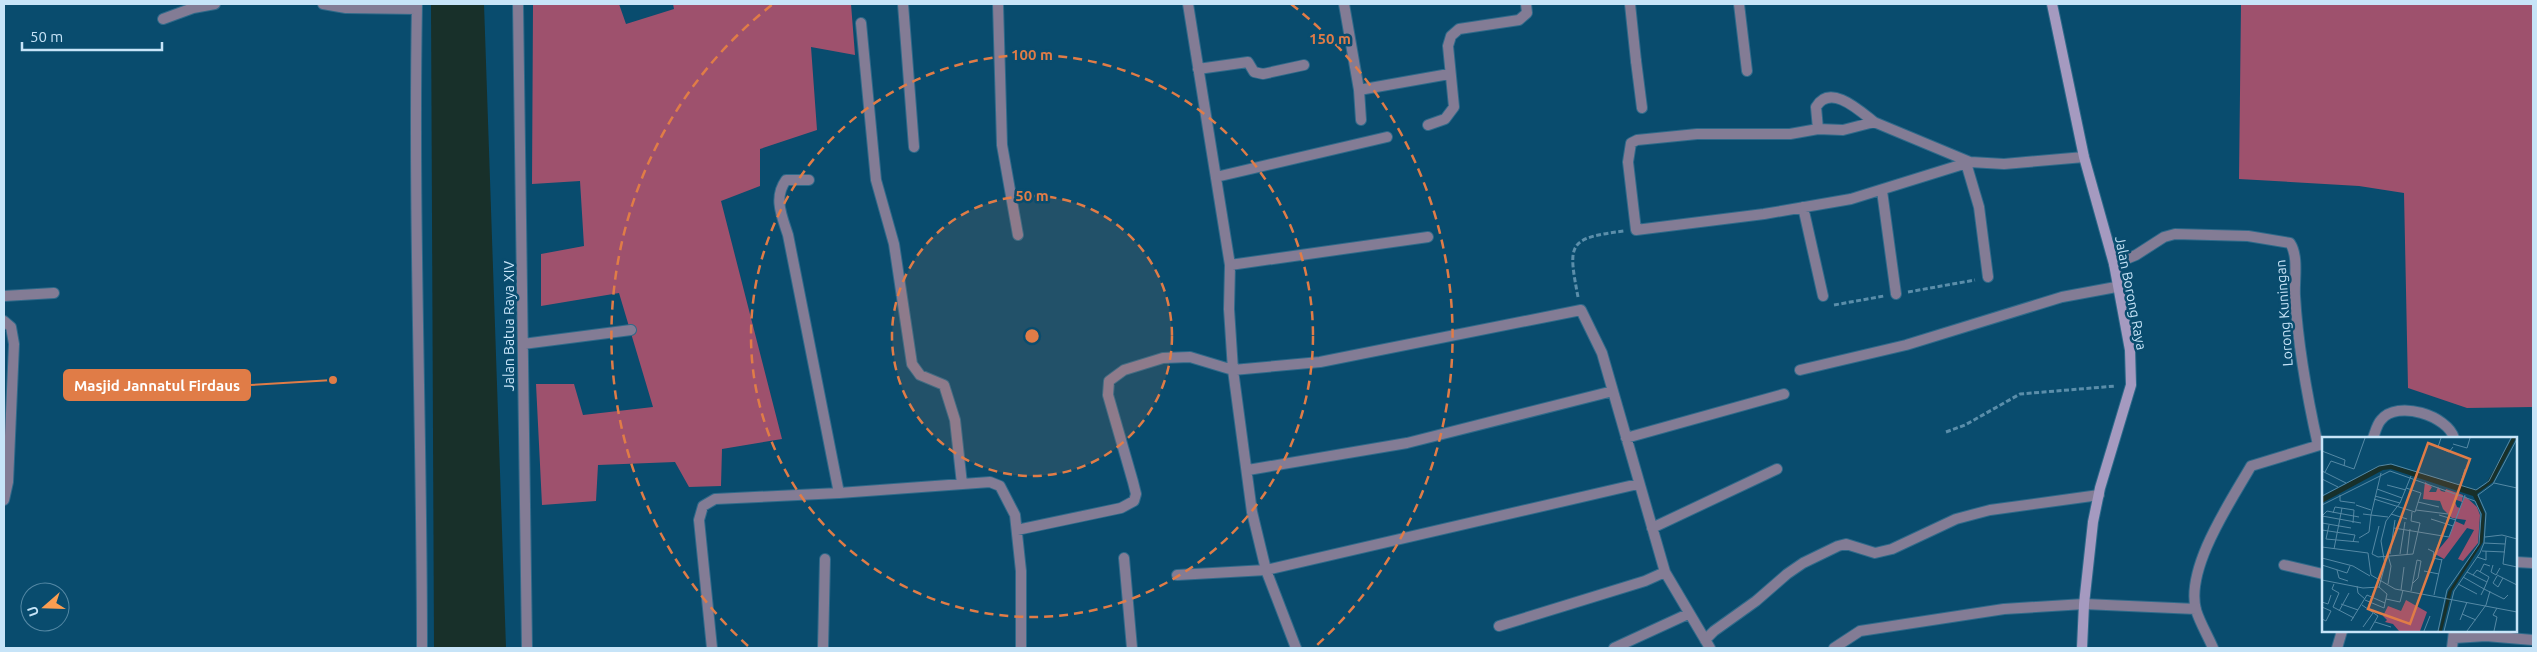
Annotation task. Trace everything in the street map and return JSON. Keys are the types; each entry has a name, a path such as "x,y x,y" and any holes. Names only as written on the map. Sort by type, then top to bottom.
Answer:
{"main road":[{"name":"Jalan Borong Raya","path":"2052,4 2084,157 2114,264 2116,287 2129,337 2131,385 2099,495 2088,553 2082,648"}],"street":[{"path":"163,19 194,8 215,4"},
{"path":"323,4 346,8 417,6 414,139 422,444 422,648"},
{"name":"Jalan Batua Raya XIV","path":"518,4 527,648"},
{"path":"903,4 914,147"},
{"path":"998,4 1002,145 1018,235"},
{"path":"1188,4 1230,264 1229,309 1233,370 1248,470 1252,512 1266,570 1296,648"},
{"path":"1344,4 1359,90 1361,120"},
{"path":"1428,125 1445,120 1454,107 1449,74 1448,46 1451,36 1458,29 1519,20 1527,13 1526,4"},
{"path":"1630,4 1642,108"},
{"path":"1739,4 1747,71"},
{"path":"862,23 876,180 894,244 912,364 920,375 944,385 955,420 962,484"},
{"path":"1198,69 1248,62 1254,72 1263,74 1304,65"},
{"path":"1359,90 1449,74"},
{"path":"1818,129 1816,107 1821,99 1834,97 1853,105 1874,122 1968,162 2004,164 2084,157"},
{"path":"1874,122 1843,130 1818,129 1790,134 1696,134 1637,140 1631,144 1628,162 1636,230 1764,214 1882,191 1968,162"},
{"path":"1216,177 1387,137"},
{"path":"1968,162 1979,207 1988,277"},
{"path":"809,180 786,180 780,188 778,202 788,236 839,493"},
{"path":"1882,191 1896,294"},
{"path":"1803,207 1824,296"},
{"name":"Lorong Kuningan","path":"2114,264 2136,255 2164,237 2175,234 2248,236 2290,243 2294,251 2295,294 2304,383 2321,445"},
{"path":"1230,264 1428,237"},
{"path":"1800,370 1906,345 2062,297 2116,287"},
{"path":"4,296 54,293"},
{"path":"1017,530 1121,508 1134,502 1136,494 1108,395 1109,381 1124,370 1163,358 1190,357 1233,370 1320,362 1581,310 1602,353 1638,484 1665,572 1688,614 1708,644"},
{"path":"4,321 11,327 14,344 8,482 4,500"},
{"path":"523,344 631,330"},
{"path":"1248,470 1407,443 1613,391"},
{"path":"1626,438 1784,394"},
{"path":"2373,437 2381,420 2392,412 2405,409 2442,423 2451,430 2454,437"},
{"path":"2213,648 2196,609 2196,587 2210,536 2251,466 2321,445"},
{"path":"1652,528 1777,469"},
{"path":"712,648 699,520 703,506 715,499 839,493 990,482 1000,486 1015,515 1021,571 1021,648"},
{"path":"1177,574 1266,570 1638,484"},
{"path":"1708,644 1714,631 1756,601 1787,574 1803,563 1838,546 1846,544 1875,553 1900,548 1956,519 1981,512 2099,495"},
{"path":"1124,558 1132,648"},
{"path":"823,648 825,559"},
{"path":"2517,562 2533,563"},
{"path":"2284,565 2322,574"},
{"path":"1499,626 1645,581 1665,572"},
{"path":"1834,648 1860,631 2004,609 2084,604 2196,609"},
{"path":"1614,648 1688,614"},
{"path":"2337,648 2342,632"},
{"path":"2453,639 2486,636 2533,640"}],"path":[{"path":"1581,310 1574,272 1573,251 1575,246 1580,242 1602,234 1636,230"},
{"path":"1946,432 1965,425 2020,394 2131,385"}],"shaded area":[{"path":"431,4 484,4 506,648 434,648"},
{"path":"533,4 619,4 626,24 674,9 673,4 851,4 855,55 811,47 817,130 760,149 760,186 721,201 782,439 722,449 721,486 689,487 675,462 598,465 596,501 542,505 536,384 574,384 583,415 653,407 619,293 541,306 541,254 584,246 580,181 532,184"},
{"path":"2533,4 2533,407 2467,408 2408,388 2404,193 2359,186 2239,179 2241,5"}],"place":[{"name":"Masjid Jannatul Firdaus","path":"333,380"}]}
